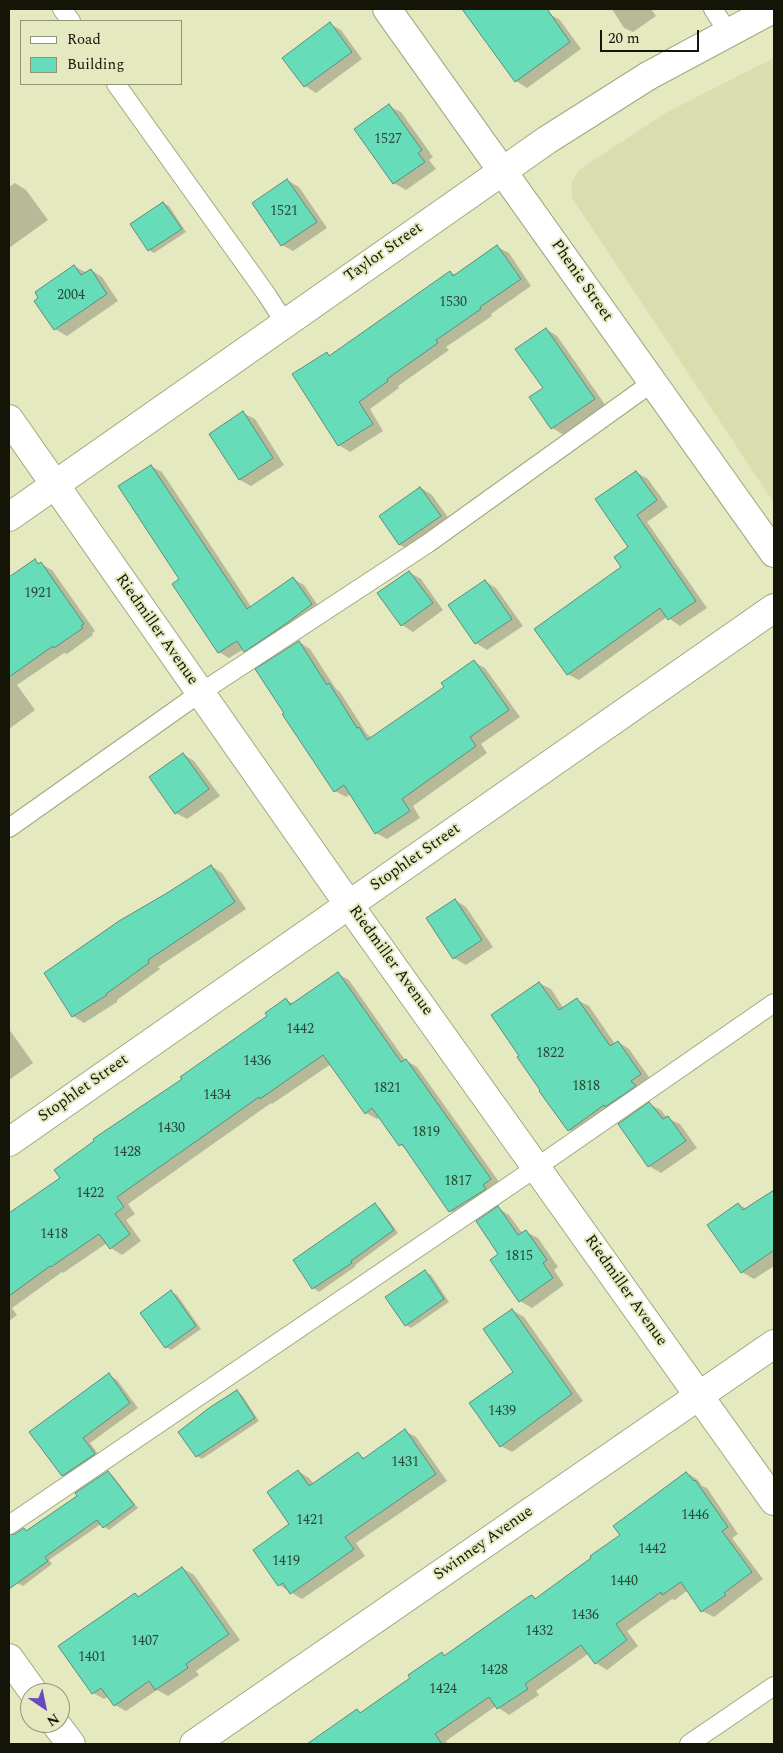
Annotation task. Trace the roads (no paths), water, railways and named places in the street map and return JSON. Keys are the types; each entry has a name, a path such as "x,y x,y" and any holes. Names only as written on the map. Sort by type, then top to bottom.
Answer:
{"street":[{"name":"Phenie Street","path":"388,9 774,554"},
{"name":"Taylor Street","path":"9,517 502,170 648,76 773,9"},
{"name":"Riedmiller Avenue","path":"9,419 349,905 774,1501"},
{"name":"Stophlet Street","path":"9,1142 774,608"},
{"name":"Swinney Avenue","path":"194,1744 774,1344"},
{"path":"9,1658 27,1683"},
{"path":"63,1733 71,1744"}],"lane":[{"path":"62,9 70,20"},
{"path":"713,9 728,32"},
{"path":"117,85 285,323"},
{"path":"9,828 200,693 427,544 653,382"},
{"path":"9,1525 537,1168 774,1003"},
{"path":"689,1744 774,1686"}]}
